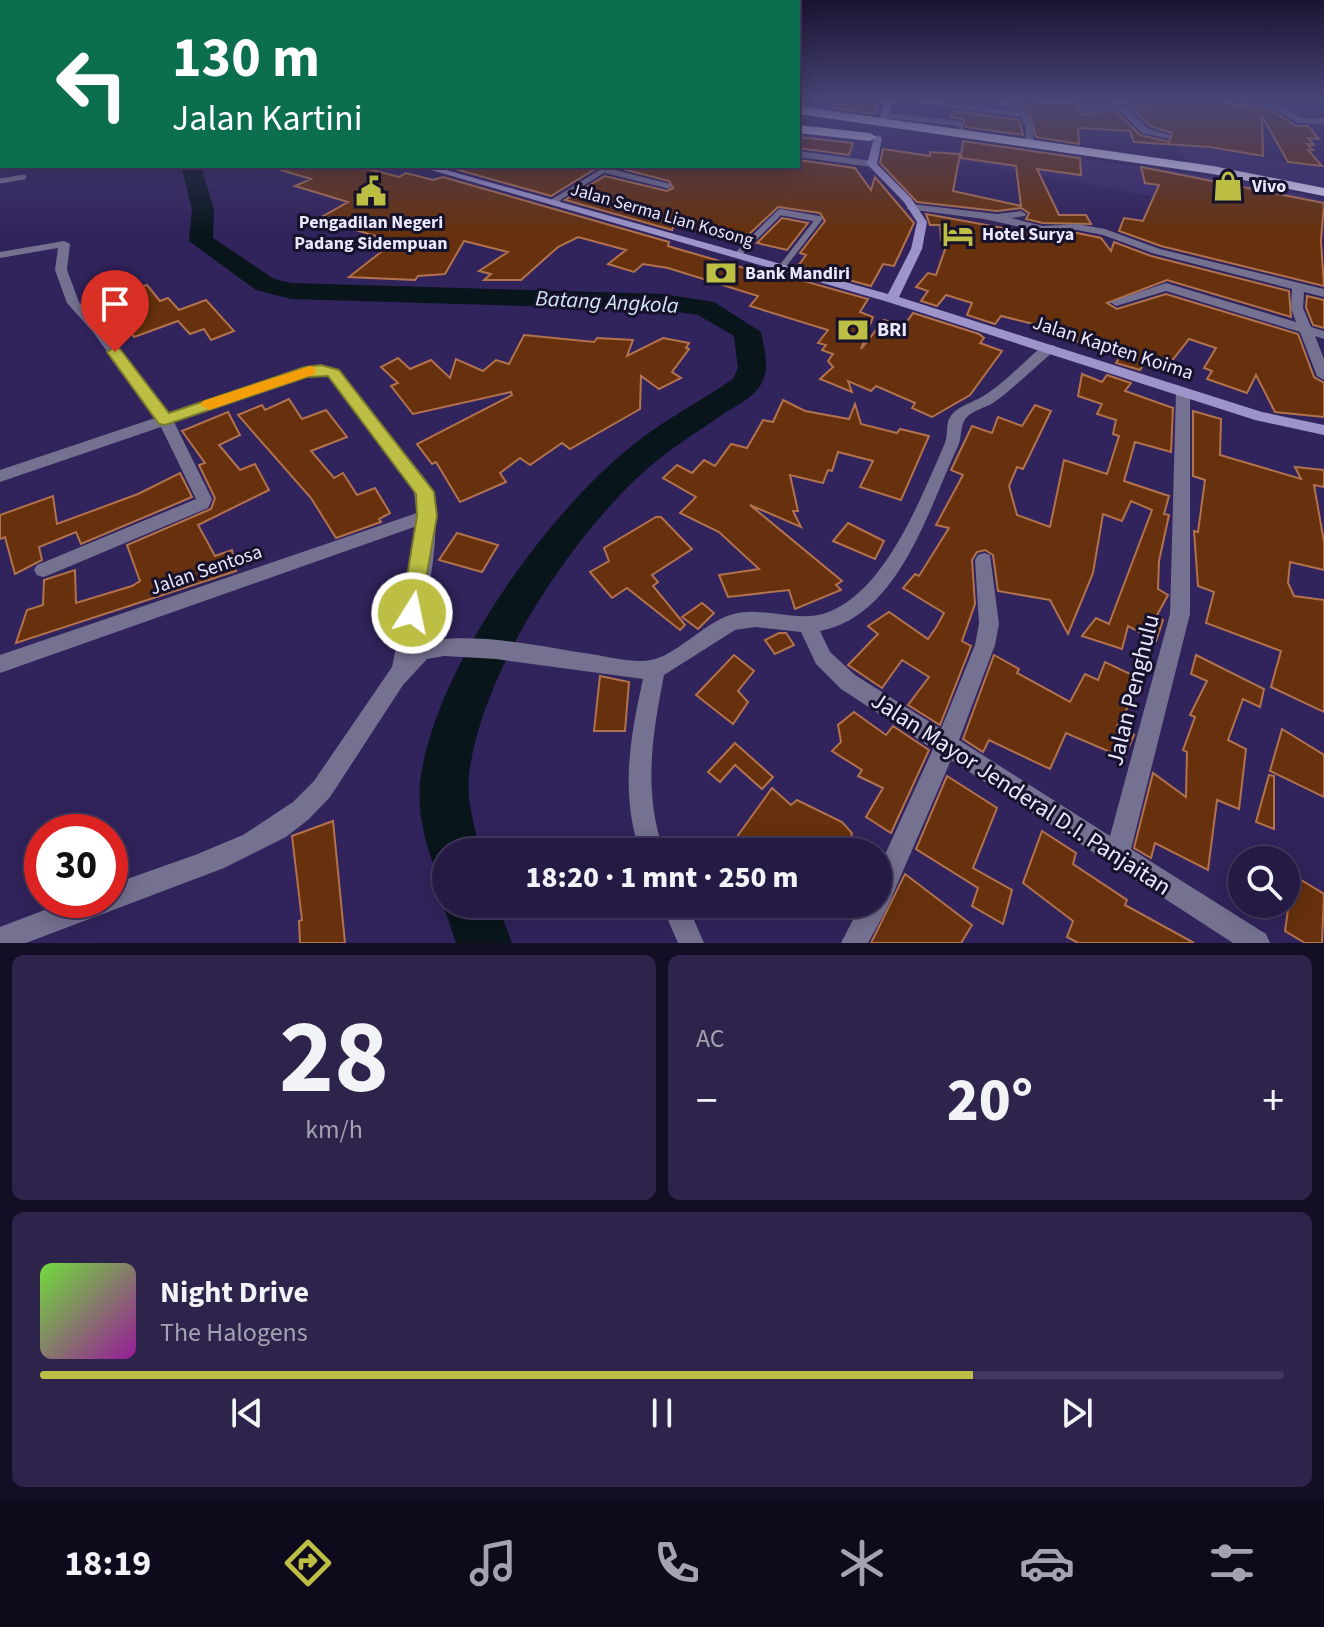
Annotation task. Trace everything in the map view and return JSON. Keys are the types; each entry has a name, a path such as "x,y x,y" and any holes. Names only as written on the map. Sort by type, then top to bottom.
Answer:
{"highway":[{"path":"982,145 1185,170 1324,195"},
{"path":"1029,145 1213,170 1324,195"}],"street":[{"path":"872,164 876,145"},
{"path":"800,154 872,164 921,221 922,230 892,299"},
{"name":"Jalan Serma Lian Kosong","path":"446,169 892,299"},
{"path":"911,207 986,216 1043,229 1077,227 1105,232 1156,251 1324,293"},
{"path":"986,216 1021,214"},
{"path":"0,255 64,244 61,270 73,303 98,329 165,420 204,502 43,570"},
{"path":"1116,302 1166,287 1324,335"},
{"path":"1298,287 1297,308 1324,376"},
{"name":"Jalan Kapten Koima","path":"892,299 1275,421 1324,430"},
{"path":"128,891 262,839 291,820 337,770 402,669 424,651 449,648 529,654 655,669 732,622 762,618 807,624 843,614 876,592 901,552 954,439 956,420 966,410 987,400 1049,348"},
{"path":"0,476 305,372 330,371 421,485 427,516 402,669"},
{"name":"Jalan Penghulu","path":"1117,855 1180,614 1183,392"},
{"name":"Jalan Sentosa","path":"0,664 427,516"},
{"path":"892,867 946,745 985,645 989,624 984,560"},
{"name":"Jalan Mayor Jenderal D.I. Panjaitan","path":"807,624 818,650 838,674 1257,943"},
{"path":"648,838 639,810 637,763 655,669"},
{"path":"0,940 57,918"},
{"path":"680,918 691,943"},
{"path":"854,943 867,918"}],"lane":[{"path":"553,202 604,170 668,186"},
{"path":"0,181 24,177"},
{"path":"737,255 780,212 819,219 818,225 782,267"}],"shaded area":[{"path":"800,145 872,145 865,165 800,155"},
{"path":"961,145 977,145 1239,180 1324,200 1324,228 956,160"},
{"path":"1174,145 1324,170 1324,191 1191,165"}],"building":[{"path":"800,145 852,145 849,155 800,148"},
{"path":"963,145 991,145 1080,158 1081,175 1037,169 1059,215 1086,215 1091,224 1043,223 1026,219 1029,213 1021,208 997,211 917,202 880,163 883,149 930,156 930,152 960,154 953,191 1021,206 1016,166 961,158"},
{"path":"1180,145 1263,145 1263,156"},
{"path":"1278,145 1308,145 1313,150 1308,150 1322,166 1288,162"},
{"path":"800,160 855,168 871,190 875,177 914,223 894,266 883,264 871,286 798,266 806,255 800,253 825,221 820,213 778,207 743,240 674,224 672,230 565,200 605,176 667,191 673,188 669,181 619,168 800,168"},
{"path":"1141,167 1324,203 1321,241 1324,286 1161,246 1119,231 1124,218 1143,221 1159,185 1145,183"},
{"path":"365,168 399,177 406,173 433,180 443,177 669,242 668,246 775,277 787,280 790,277 868,299 860,312 873,317 861,349 884,320 904,326 913,313 979,334 984,338 980,343 1002,351 970,395 932,417 912,408 915,403 876,386 871,391 848,381 852,392 820,379 833,367 828,361 833,354 822,350 826,345 818,343 828,330 750,306 758,296 668,268 643,264 634,272 608,264 626,250 578,237 558,247 521,280 484,280 491,274 479,271 508,252 464,241 445,274 418,276 415,280 349,277 381,252 363,244 376,236 318,219 348,202 295,186 311,179 281,170"},
{"path":"457,168 597,168 551,196"},
{"path":"926,214 1042,235 1077,233 1101,238 1111,251 1114,242 1151,256 1289,291 1291,317 1167,280 1107,303 1117,309 1166,294 1298,334 1314,377 1324,383 1324,417 1275,412 1256,375 1247,393 1207,379 1212,371 1204,368 1216,348 1189,339 1167,367 1147,360 1140,370 1116,363 1123,352 1082,343 1040,329 1042,326 1001,316 995,324 967,315 972,303 946,295 937,306 921,301 928,291 916,287 928,273 936,275 948,241 941,240 940,225 930,225"},
{"path":"782,218 808,223 787,250 757,243"},
{"path":"147,285 160,301 168,298 179,310 206,300 234,331 211,340 204,329 190,334 178,321 134,337 109,298"},
{"path":"1307,296 1324,300 1324,328 1313,325 1306,307"},
{"path":"524,335 594,342 597,338 633,340 627,356 663,338 689,343 686,348 689,349 672,372 681,378 659,389 641,376 640,409 570,449 562,443 530,465 520,458 500,473 506,482 460,502 436,462 432,464 417,444 512,395 511,392 413,414 391,386 398,383 381,367 398,358 410,369 431,360 450,378 456,359 483,371 496,360 509,364"},
{"path":"1082,374 1102,382 1107,375 1131,383 1125,391 1173,408 1171,452 1135,442 1124,481 1169,496 1164,514 1169,515 1159,561 1158,589 1168,595 1156,617 1163,620 1156,641 1128,626 1122,649 1082,636 1096,618 1109,624 1152,510 1131,501 1122,521 1103,514 1093,573 1068,634 1050,600 998,591 993,555 985,550 977,552 972,560 975,604 962,641 971,646 940,725 908,705 929,677 902,660 882,688 848,665 878,634 868,626 889,612 928,639 944,613 903,588 915,574 919,576 949,528 936,525 963,475 951,470 972,426 992,433 998,417 1022,426 1035,405 1051,411 1023,469 1017,467 1009,486 1017,515 1050,527 1064,460 1107,474 1119,436 1113,434 1116,420 1097,414 1102,404 1078,396"},
{"path":"289,399 302,419 326,410 347,437 311,451 334,478 343,473 357,495 375,488 390,513 379,519 381,522 336,538 311,498 238,415 262,405 265,410"},
{"path":"783,400 805,411 849,419 855,404 861,424 897,433 900,429 929,436 901,500 860,487 873,461 838,452 832,471 828,470 823,483 790,475 798,511 793,511 801,527 750,505 842,581 836,585 841,590 795,609 789,590 728,597 719,575 759,569 719,532 680,513 696,497 663,478 677,465 692,473 704,460 715,466 731,444 747,448 763,420 773,422"},
{"path":"1193,411 1221,419 1220,455 1301,479 1295,467 1324,470 1324,487 1314,485 1324,542 1324,570 1290,562 1288,583 1294,596 1324,600 1324,712 1271,687 1281,651 1206,623 1214,592 1198,586 1194,531 1198,532 1205,480 1193,476"},
{"path":"228,412 240,435 219,445 240,470 255,464 269,490 198,525 215,556 232,550 236,571 16,643 27,610 43,605 44,580 75,570 76,603 132,586 140,581 127,545 211,509 215,498 199,465 205,463 182,431"},
{"path":"180,473 192,497 81,544 76,532 39,547 42,560 15,574 5,537 0,539 0,515 53,496 57,524 138,494"},
{"path":"661,517 692,549 652,575 658,582 653,586 685,625 680,630 627,588 612,598 590,572 609,561 604,548"},
{"path":"848,523 884,541 875,559 833,541"},
{"path":"457,533 498,545 482,572 439,560"},
{"path":"702,603 714,613 698,629 682,617"},
{"path":"786,633 794,645 775,654 765,640"},
{"path":"734,655 754,671 738,691 748,702 733,724 696,695"},
{"path":"994,655 1019,669 1017,673 1070,702 1085,674 1098,680 1105,662 1143,680 1139,695 1136,693 1117,726 1134,735 1124,758 1066,733 1050,769 989,740 983,752 963,739"},
{"path":"1196,655 1264,689 1260,707 1243,699 1228,740 1246,749 1239,809 1217,800 1208,870 1155,843 1151,858 1134,848 1153,773 1186,797 1187,752 1183,750 1195,717 1190,715 1207,681 1191,674"},
{"path":"600,676 629,682 625,731 594,731"},
{"path":"854,712 886,735 893,726 929,750 891,833 866,817 883,788 858,776 862,770 832,751 841,742 838,725"},
{"path":"1282,729 1324,755 1324,797 1270,771"},
{"path":"735,743 773,777 762,789 735,765 720,782 708,772"},
{"path":"1269,775 1274,776 1274,829 1256,822"},
{"path":"947,776 997,808 973,868 1012,890 1003,924 972,906 978,888 916,849"},
{"path":"772,788 791,805 797,800 842,822 852,833 851,838 736,838"},
{"path":"333,821 345,943 300,943 299,921 302,920 292,836"},
{"path":"1042,831 1076,853 1073,864 1127,900 1125,905 1194,943 1078,943 1067,937 1073,921 1023,883"},
{"path":"905,874 972,925 961,943 871,943 883,918 892,918 892,900"},
{"path":"1300,879 1324,894 1322,943 1305,943 1285,931 1287,918 1300,918"}],"waterway":[{"name":"Batang Angkola","path":"192,168 203,209 201,241 265,285 291,291 663,302 705,308 747,332 753,368 745,385 648,451 606,488 546,562 492,649 454,736 445,774 445,803 451,838"},
{"name":"Batang Angkola","path":"475,918 484,943"}],"slow traffic":[{"path":"209,405 310,371"}],"place":[{"name":"Vivo","path":"1228,186"},
{"name":"Pengadilan Negeri Padang Sidempuan","path":"371,191"},
{"name":"Hotel Surya","path":"958,234"},
{"name":"Bank Mandiri","path":"721,273"},
{"name":"BRI","path":"853,330"}],"route":[{"path":"115,352 165,420 305,372 321,370 334,373 425,492 427,516 412,613"}]}
